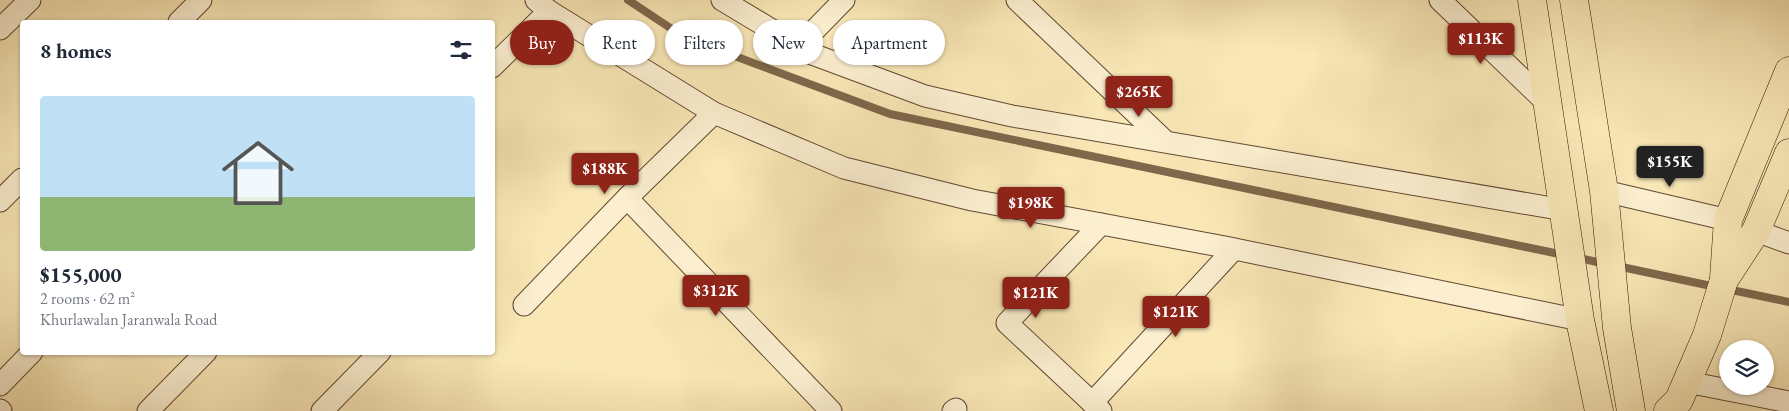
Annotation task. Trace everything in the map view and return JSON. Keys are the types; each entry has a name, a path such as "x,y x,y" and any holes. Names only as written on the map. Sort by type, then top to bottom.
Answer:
{"main road":[{"path":"1532,0 1580,320 1599,411"},
{"path":"1574,0 1604,190 1616,328 1631,411"},
{"path":"1668,411 1680,400 1707,335 1724,280 1728,220 1789,71"},
{"path":"1724,280 1756,231 1789,152"}],"street":[{"path":"0,29 30,0"},
{"path":"180,20 201,0"},
{"path":"722,0 755,20"},
{"path":"823,21 844,0"},
{"path":"1017,0 1165,141"},
{"path":"1440,0 1548,104"},
{"path":"495,63 543,5 714,113 844,168 972,200 1234,249 1580,320"},
{"path":"823,58 924,96 1012,116 1564,210"},
{"path":"524,305 627,198 714,113"},
{"path":"0,201 20,181"},
{"path":"1604,190 1728,220"},
{"path":"627,198 819,407"},
{"path":"1101,224 1007,323 1096,407 1234,249"},
{"path":"1756,231 1789,243"},
{"path":"0,385 29,355"},
{"path":"148,411 203,355"},
{"path":"322,411 377,355"},
{"path":"1687,382 1789,402"}],"waterway":[{"path":"628,0 684,37 890,114 1564,255"},
{"path":"1575,257 1606,264"},
{"path":"1617,266 1716,287"},
{"path":"1727,289 1789,302"}]}
